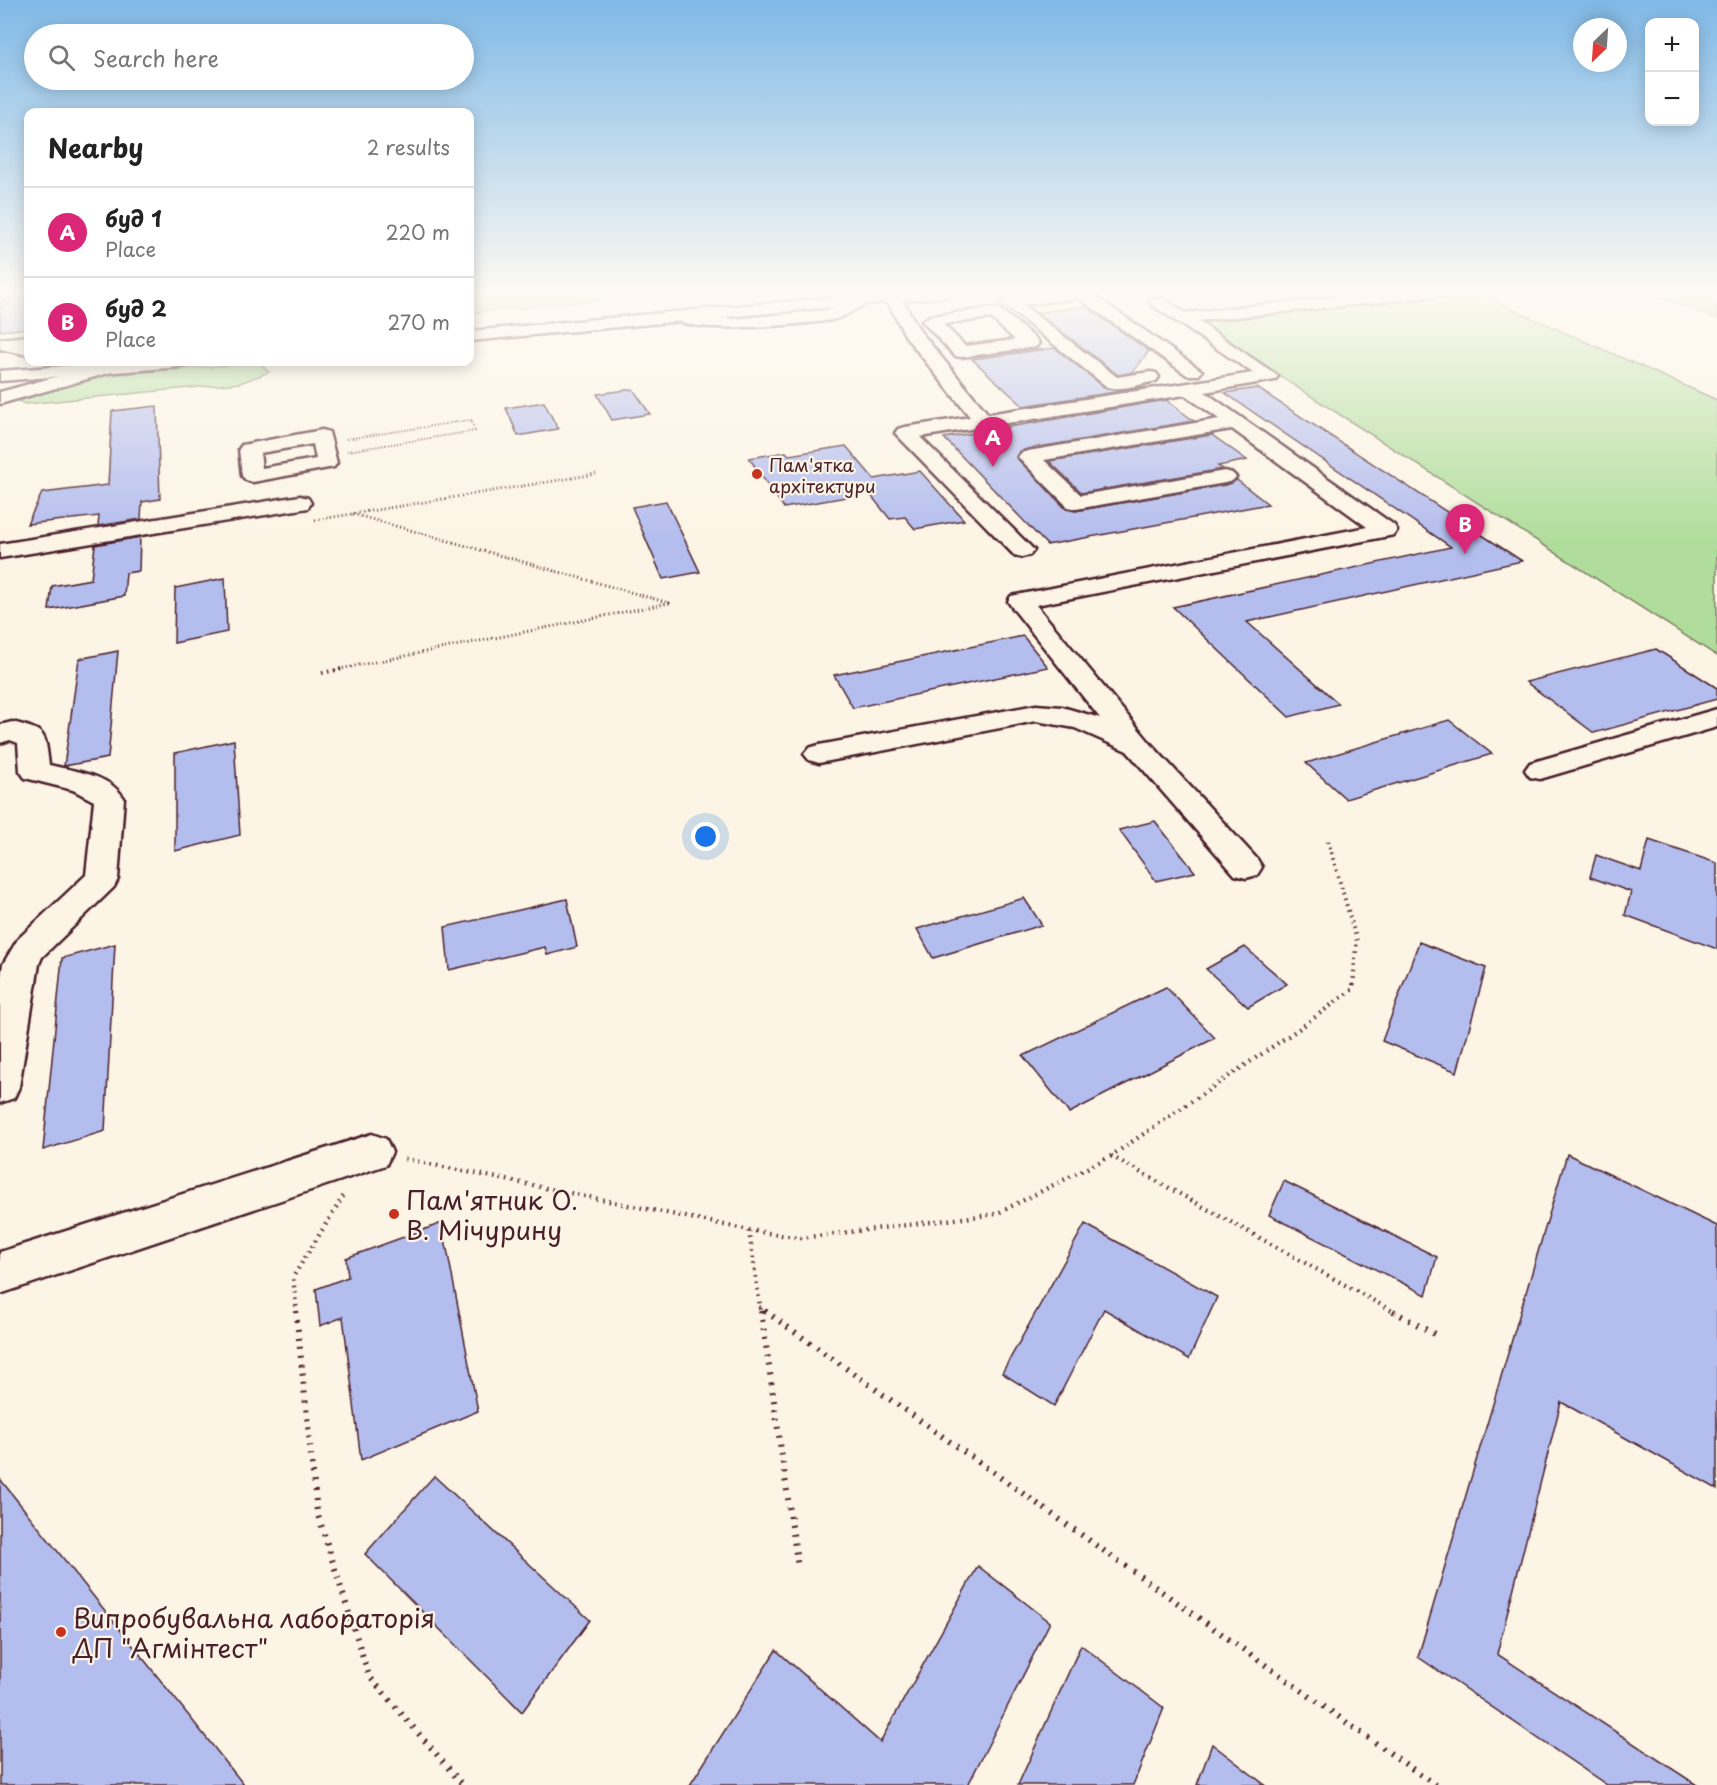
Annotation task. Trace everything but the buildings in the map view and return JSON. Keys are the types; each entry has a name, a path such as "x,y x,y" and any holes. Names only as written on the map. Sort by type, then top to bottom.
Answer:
{"main road":[{"path":"0,397 26,386 23,379 6,374"},
{"path":"0,397 78,374"},
{"path":"946,374 983,421"},
{"path":"1102,374 1113,383 1170,374"},
{"path":"1022,550 905,433 1269,376 1267,374"},
{"path":"1189,389 1386,530 1020,601 1142,750 1246,867"},
{"path":"1149,395 1180,418"},
{"path":"1225,477 1076,502 1028,457 1180,418 1236,422"},
{"path":"0,551 306,512"},
{"path":"819,754 1036,713 1054,713 1096,725 1142,750"},
{"path":"1540,770 1717,718"},
{"path":"0,734 12,731 32,738 35,771 82,782 98,788 109,798 102,879 30,948 21,964 0,1087"},
{"path":"0,1273 372,1152"}],"path":[{"path":"471,420 476,431 325,449 471,420"},
{"path":"306,512 353,514 596,474"},
{"path":"322,672 669,603 353,514"},
{"path":"464,1785 369,1676 317,1512 293,1277 372,1152 749,1230 801,1238 996,1214 1111,1156 1303,1026 1353,989 1357,941 1328,841"},
{"path":"1111,1156 1436,1335"},
{"path":"749,1230 798,1568"},
{"path":"759,1307 1435,1785"}],"green space":[{"path":"263,374 240,383 25,404 18,401 105,375"},
{"path":"1277,374 1659,374 1717,400 1717,656"}],"place":[{"name":"буд 1","path":"993,467"},
{"name":"Пам'ятка архітектури","path":"757,474"},
{"name":"буд 2","path":"1465,554"},
{"name":"Пам'ятник О. В. Мічурину","path":"394,1214"},
{"name":"Випробувальна лабораторія ДП \"Агмінтест\"","path":"61,1632"}]}
